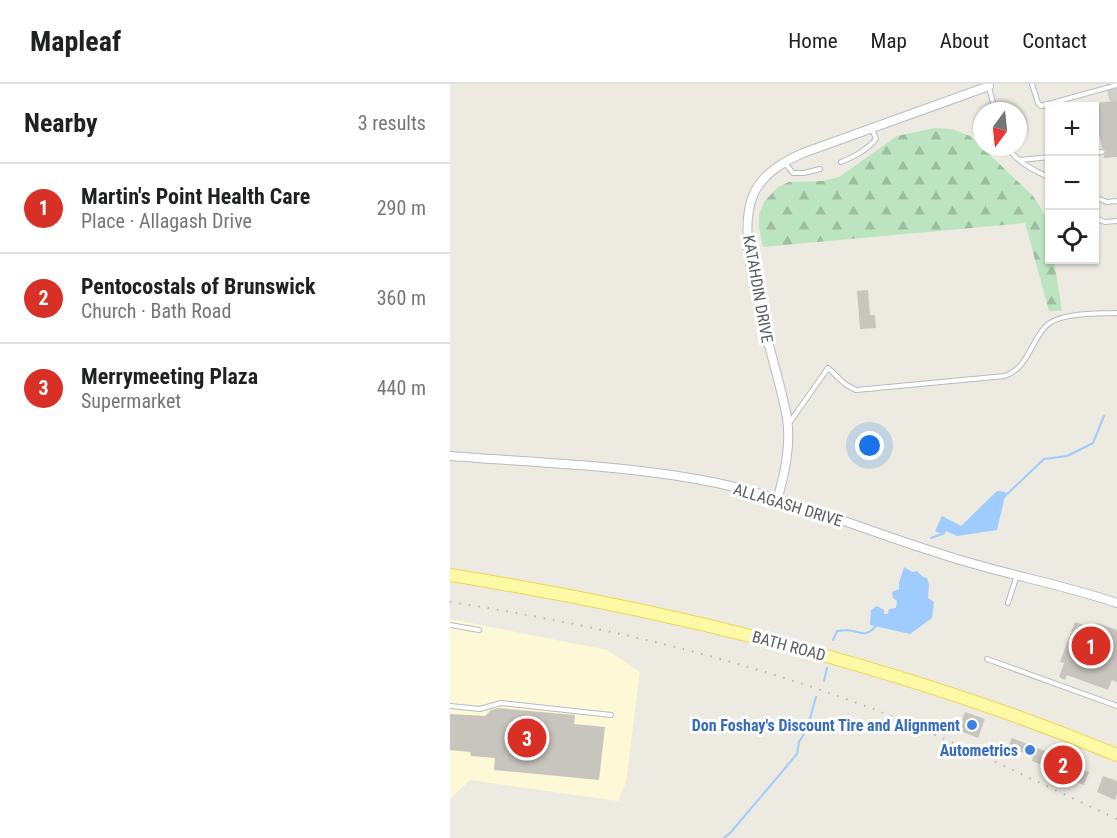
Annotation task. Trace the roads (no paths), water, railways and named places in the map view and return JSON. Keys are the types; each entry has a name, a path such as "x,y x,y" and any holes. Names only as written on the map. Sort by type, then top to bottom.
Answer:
{"main road":[{"name":"BATH ROAD","path":"450,575 668,616 795,647 1025,720 1117,755"}],"street":[{"name":"KATAHDIN DRIVE","path":"777,500 784,477 789,445 787,426 752,267 747,228 749,207 755,192 765,177 784,162 823,145 988,85"},
{"name":"ALLAGASH DRIVE","path":"450,456 653,473 717,484 777,500 981,567 1078,590 1117,603"}],"lane":[{"path":"1032,84 1038,104 1045,106 1117,85"},
{"path":"988,85 993,102"},
{"path":"841,162 860,154 876,139 872,127"},
{"path":"1016,156 1045,175"},
{"path":"1019,160 1045,157"},
{"path":"784,162 793,172 804,173 820,169"},
{"path":"1099,199 1107,202 1117,201"},
{"path":"1099,220 1105,222 1117,221"},
{"path":"787,426 828,368 845,384 856,390 1005,376 1014,372 1022,364 1045,326 1055,320 1068,316 1117,313"},
{"path":"1008,603 1017,575"},
{"path":"450,625 479,630"},
{"path":"987,659 1117,706"},
{"path":"450,706 480,709 501,703 611,715"}],"water":[{"path":"997,491 1006,492 997,530 957,536 946,531 944,535 935,531 942,516 961,526"},
{"path":"904,567 912,572 917,571 927,578 928,598 934,602 932,618 910,634 870,625 871,610 877,606 884,610 884,614 888,614 889,609 896,608 897,601 893,598 892,592 899,589"}],"waterway":[{"path":"1003,498 1044,459 1067,456 1093,443 1104,416"},
{"path":"931,538 942,534"},
{"path":"833,640 837,631 865,633 876,626"},
{"path":"824,681 827,668"},
{"path":"724,838 797,754 799,742 807,729 816,697"}],"railway":[{"path":"450,602 560,621 668,645 775,675 911,724 1117,819"}],"place":[{"name":"Martin's Point Health Care","path":"1091,646"},
{"name":"Don Foshay's Discount Tire and Alignment","path":"972,725"},
{"name":"Merrymeeting Plaza","path":"527,738"},
{"name":"Autometrics","path":"1030,750"},
{"name":"Pentocostals of Brunswick","path":"1063,765"}]}
